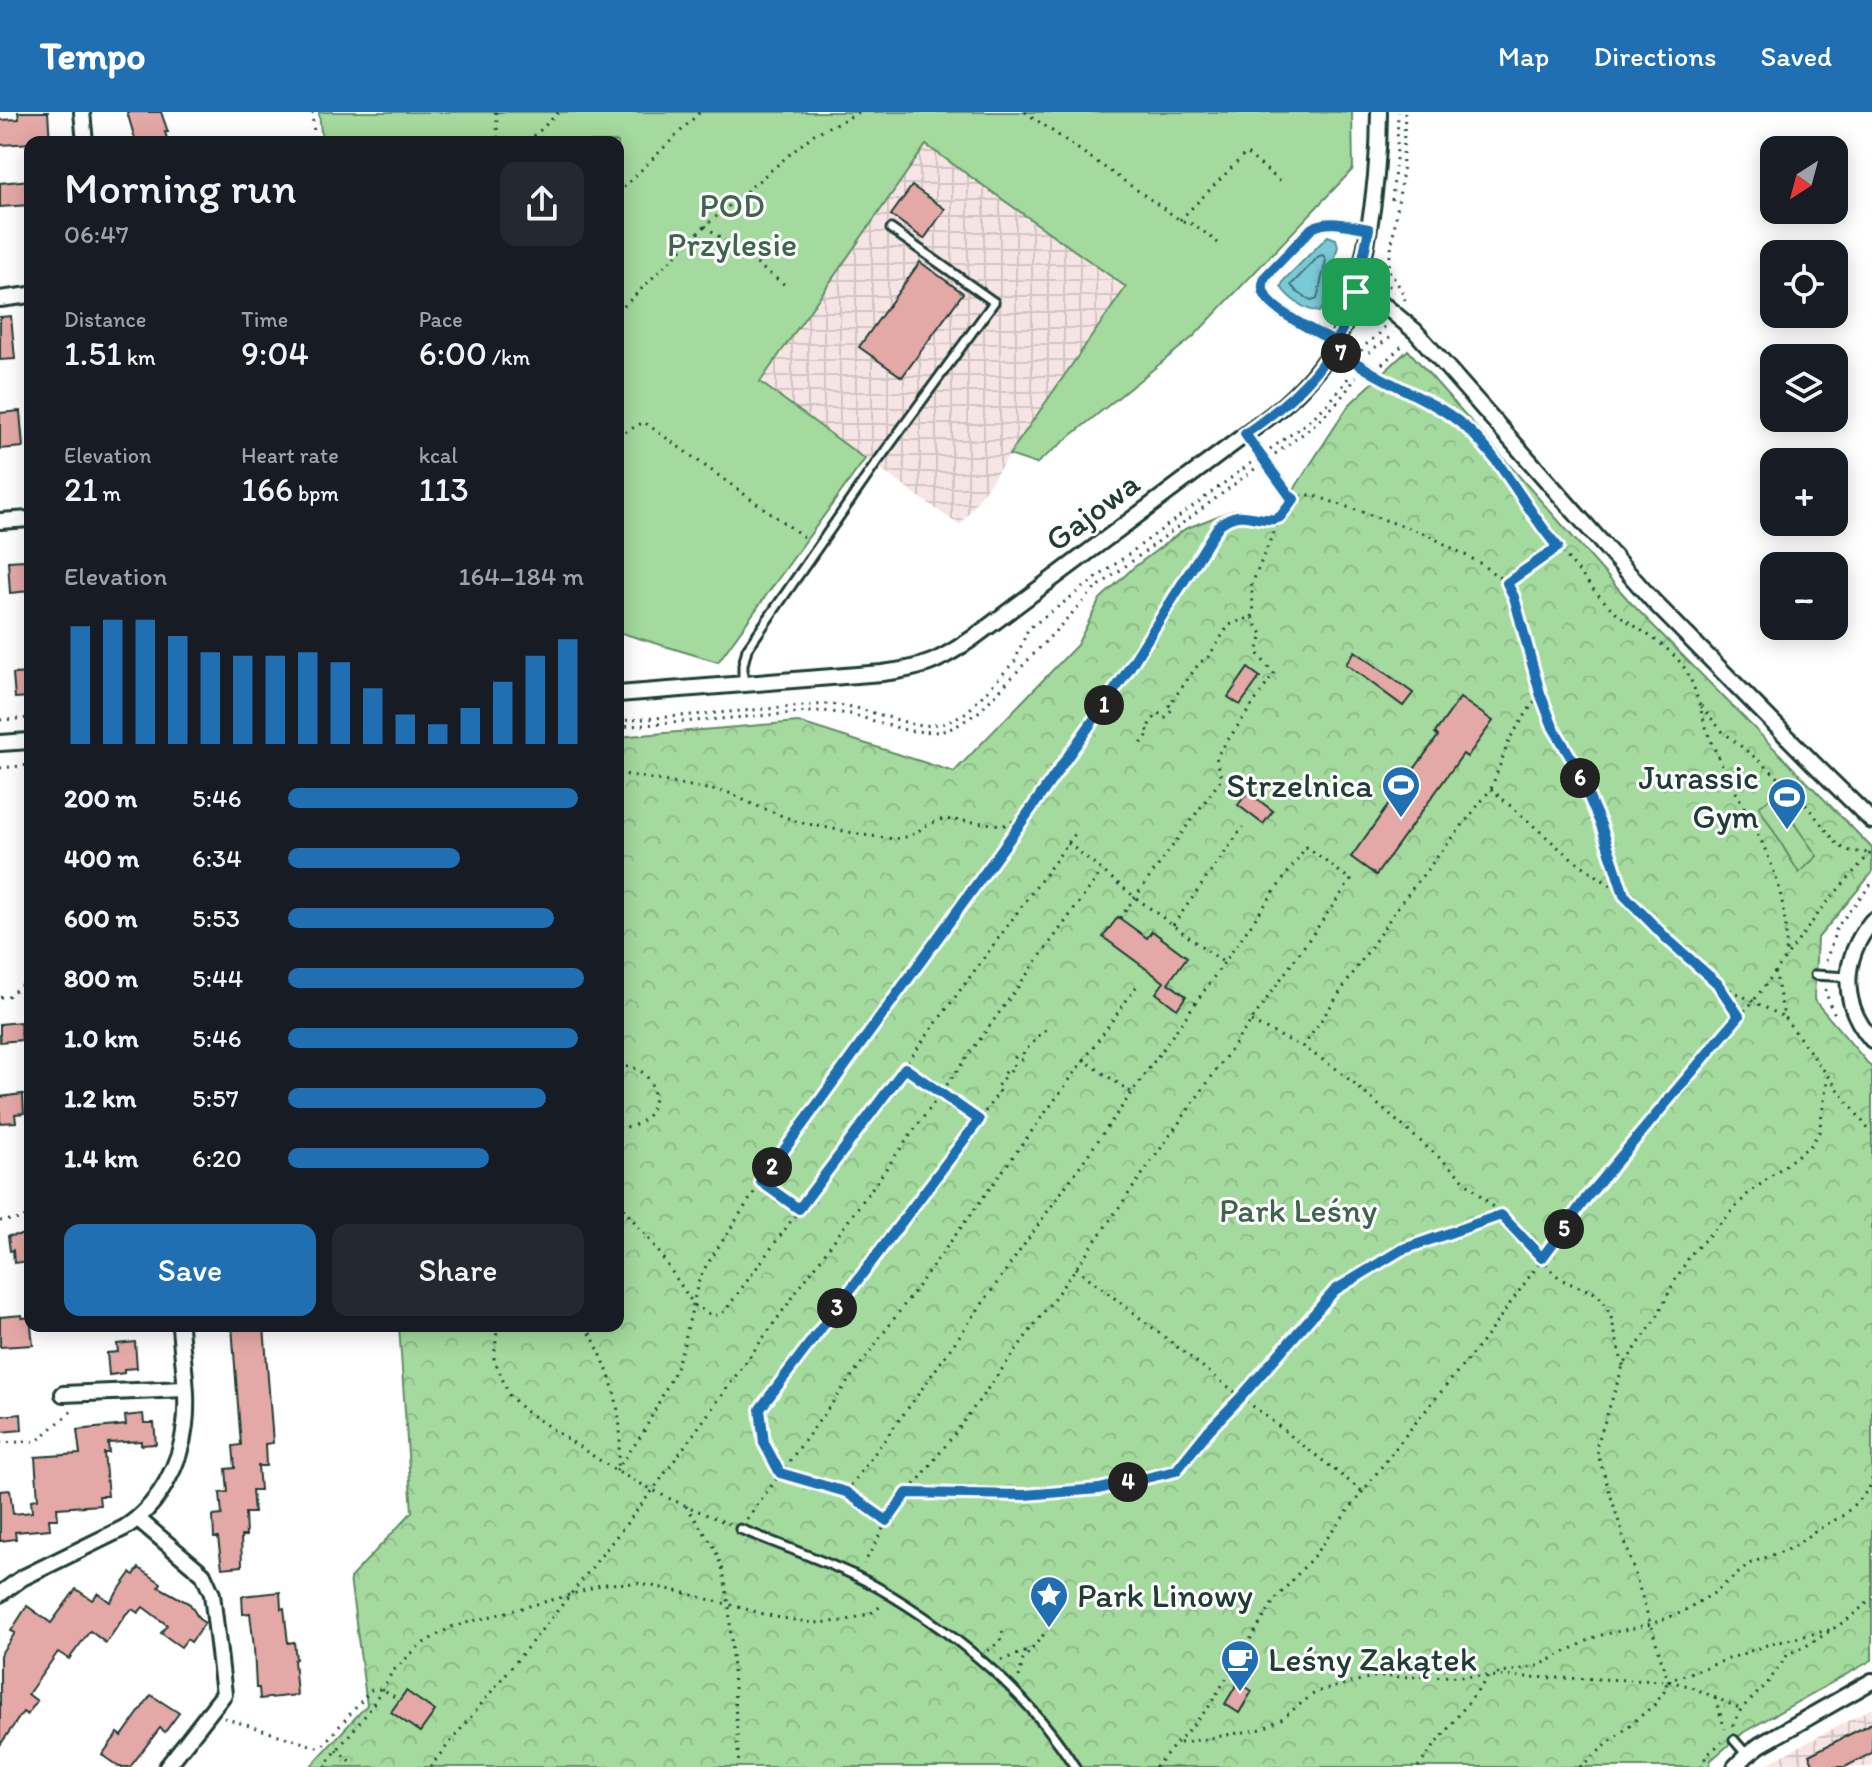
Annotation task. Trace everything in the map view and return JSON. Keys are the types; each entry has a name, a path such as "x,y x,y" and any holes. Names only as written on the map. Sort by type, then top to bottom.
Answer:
{"street":[{"path":"82,112 84,136"},
{"name":"Gajowa","path":"624,694 882,673 932,663 973,638 1295,396 1334,345 1351,310 1378,172 1379,112"},
{"path":"1356,292 1400,317 1415,331 1661,609 1872,821"},
{"path":"0,299 24,296"},
{"path":"0,521 24,519"},
{"path":"0,743 24,741"},
{"path":"1872,921 1854,949 1848,977 1850,1001 1872,1040"},
{"path":"0,1594 22,1578 138,1519 156,1499 179,1451 185,1424 180,1332"},
{"path":"63,1394 185,1389"},
{"path":"138,1519 203,1574 212,1594 224,1694 167,1767"},
{"path":"1735,1767 1760,1745 1872,1681"}],"lane":[{"path":"1369,229 1329,222 1312,228 1266,276 1263,291 1275,307 1376,374"},
{"path":"743,684 747,649 994,302 891,229"},
{"path":"1245,434 1292,497"},
{"path":"1815,975 1848,977"},
{"path":"740,1529 857,1576 942,1628 977,1654 1019,1696 1075,1767"},
{"path":"1731,1738 1747,1755"}],"path":[{"path":"312,112 314,136"},
{"path":"496,112 498,136"},
{"path":"534,136 559,112"},
{"path":"624,187 700,112"},
{"path":"624,306 705,226 814,134 860,112"},
{"path":"1025,112 1218,243"},
{"path":"1367,355 1392,336 1404,304 1404,295 1390,273 1388,260 1402,177 1405,112"},
{"path":"1180,220 1246,153 1280,181"},
{"path":"705,226 785,285"},
{"path":"1403,345 1376,374 1438,406 1473,434 1496,458 1541,526 1607,604 1666,648 1684,668 1711,741 1769,856 1786,923 1786,958"},
{"path":"624,433 644,422 817,547"},
{"path":"1120,918 1222,778 1216,757 1274,674 1257,653 1262,634 1252,617 1251,586 1280,517 1292,497 1305,494 1406,525 1478,562 1507,583 1514,597 1540,693 1553,727 1573,761 1601,825 1624,895"},
{"path":"616,1471 643,1433 675,1371 698,1283 706,1266 761,1182 1123,678 1219,525 1237,515 1269,520 1280,517"},
{"path":"1507,583 1558,547"},
{"path":"1138,748 1150,732 1146,729 1158,713 1165,718 1173,708 1169,705 1200,662 1207,659 1229,625 1252,617"},
{"path":"1303,1047 1400,904 1491,789 1510,738 1540,693"},
{"path":"1698,704 1722,731 1802,800 1839,846 1850,851 1871,852"},
{"path":"0,720 24,718"},
{"path":"0,768 24,766"},
{"path":"624,774 729,793 798,822 894,839 911,836 943,819 1004,825 1026,816"},
{"path":"1491,789 1566,854 1624,895 1717,983 1784,1017"},
{"path":"1173,925 1243,827"},
{"path":"624,1209 656,1248 694,1305 711,1315 725,1311 1077,831"},
{"path":"1068,843 1223,962"},
{"path":"846,1492 1306,847 1351,880 1076,1268 887,1521 857,1576"},
{"path":"1155,1767 1208,1708 1274,1601 1312,1558 1408,1432 1483,1341 1587,1197 1752,1003 1824,906 1871,852"},
{"path":"430,1767 653,1490 1102,871"},
{"path":"1775,971 1784,1017 1872,1134"},
{"path":"0,997 7,997 24,983"},
{"path":"1717,983 1739,1016"},
{"path":"497,1332 494,1359 509,1395 525,1411 616,1471 740,1529 1136,987"},
{"path":"1251,1022 1303,1047 1338,1070 1449,1166 1501,1215 1556,1275 1603,1300 1611,1317 1623,1366"},
{"path":"887,1521 846,1492 780,1473 764,1443 760,1409 979,1120 999,1092 996,1088 1004,1077 1002,1075 1014,1067 1016,1056 1022,1060 1024,1050 1048,1029"},
{"path":"1084,1060 1132,1093"},
{"path":"624,1066 636,1068 645,1074 654,1091 654,1100 646,1118 639,1124 624,1127"},
{"path":"905,1068 979,1120"},
{"path":"1580,1767 1655,1704 1668,1681 1596,1448 1623,1366 1656,1319 1691,1254 1748,1194 1811,1145 1819,1132 1828,1076"},
{"path":"761,1182 799,1209"},
{"path":"907,1493 1024,1495 1099,1489 1176,1471 1335,1290 1401,1250 1501,1215"},
{"path":"0,1221 24,1218"},
{"path":"1076,1268 1363,1492"},
{"path":"589,1332 607,1368 618,1406 621,1432 616,1471"},
{"path":"0,1443 37,1441 94,1393"},
{"path":"1418,1767 1488,1676 1538,1666 1597,1636 1651,1624 1680,1613 1714,1593 1751,1563 1794,1547 1844,1515 1869,1489 1872,1479"},
{"path":"685,1505 714,1547 723,1570 729,1606 739,1767"},
{"path":"326,1767 368,1712 393,1671 420,1645 451,1627 603,1584 638,1583 776,1617 814,1623 844,1621 871,1613 895,1598"},
{"path":"1702,1767 1706,1756 1731,1738 1741,1709 1767,1684 1788,1654 1833,1629 1872,1599"},
{"path":"977,1654 988,1652 996,1646 1004,1627"},
{"path":"1668,1681 1767,1645 1833,1629"},
{"path":"1019,1696 1023,1660 1044,1634"},
{"path":"985,1663 1030,1650"},
{"path":"1176,1745 1262,1729 1281,1719 1316,1692 1372,1677 1488,1676 1668,1681 1689,1686 1741,1709"},
{"path":"209,1713 317,1747 323,1745 371,1690 382,1689 400,1700"},
{"path":"1715,1697 1731,1738"},
{"path":"336,1750 351,1761"}],"shaded area":[{"path":"926,145 1126,287 960,526 759,383"},
{"path":"1872,1708 1872,1767 1761,1767"}],"green space":[{"name":"POD Przylesie","path":"319,112 1352,112 1353,169 1193,337 1036,464 1009,455 1126,287 926,145 760,382 865,459 718,662 624,634 624,136 321,136"},
{"name":"Park Leśny","path":"1408,350 1631,603 1872,848 1872,873 1817,939 1814,1000 1872,1068 1872,1660 1744,1732 1711,1760 1709,1767 310,1767 367,1705 350,1578 412,1512 399,1332 624,1332 624,736 798,722 954,772 1077,645 1100,599 1133,568 1185,529 1233,510 1278,514 1349,405"},
{"name":"Jurassic Gym","path":"1774,795 1817,856 1799,873 1759,807"}],"water":[{"path":"1328,236 1336,239 1338,246 1323,307 1319,312 1298,303 1281,287 1284,280"}],"building":[{"path":"18,112 48,112 50,136 24,136 24,144 0,145 0,120 19,119"},
{"path":"127,112 161,112 168,132 165,132 166,136 134,136"},
{"path":"24,181 24,205 0,207 0,183"},
{"path":"912,186 945,209 924,239 891,215"},
{"path":"920,262 963,293 902,377 859,347"},
{"path":"11,316 15,359 0,360 0,317"},
{"path":"20,411 23,447 0,449 0,413"},
{"path":"24,560 24,592 10,593 8,561"},
{"path":"1355,651 1413,693 1403,706 1346,664"},
{"path":"1248,668 1260,677 1240,705 1228,697"},
{"path":"24,673 24,697 15,698 13,674"},
{"path":"1460,698 1493,721 1467,757 1463,754 1376,875 1351,857 1438,736 1435,733"},
{"path":"1248,792 1273,811 1263,824 1238,805"},
{"path":"1118,917 1147,938 1152,931 1187,957 1168,983 1186,996 1177,1009 1156,993 1164,982 1103,937"},
{"path":"20,1022 22,1040 0,1042 0,1024"},
{"path":"23,1094 24,1113 15,1114 16,1122 0,1123 0,1097"},
{"path":"24,1235 24,1262 14,1263 8,1236"},
{"path":"22,1315 24,1332 32,1332 33,1345 0,1347 0,1317"},
{"path":"232,1332 264,1332 273,1443 265,1444 266,1466 258,1466 260,1490 252,1490 254,1513 245,1513 246,1536 241,1536 242,1566 222,1568 218,1538 214,1538 213,1516 222,1515 220,1493 228,1492 226,1469 235,1468 233,1446 241,1445"},
{"path":"135,1342 137,1368 109,1375 107,1353 118,1352 117,1344"},
{"path":"21,1414 22,1430 0,1432 0,1416"},
{"path":"143,1414 144,1423 154,1423 156,1444 141,1445 141,1441 108,1443 109,1453 104,1453 108,1496 99,1496 100,1505 57,1508 58,1519 49,1519 50,1529 15,1532 16,1539 0,1541 0,1491 10,1490 13,1514 32,1512 31,1500 38,1499 35,1457 80,1454 77,1430 126,1425 125,1416"},
{"path":"139,1568 161,1583 159,1587 190,1604 205,1623 191,1642 187,1639 181,1647 161,1633 167,1625 143,1607 138,1613 132,1609 126,1614 106,1643 90,1631 69,1659 58,1652 28,1694 37,1701 27,1715 23,1712 0,1745 0,1655 15,1633 11,1631 27,1606 51,1623 76,1589 92,1600 98,1593 110,1602 131,1573 134,1575"},
{"path":"280,1592 288,1643 294,1642 297,1695 260,1699 259,1688 256,1688 250,1613 243,1614 242,1596"},
{"path":"1238,1682 1252,1691 1239,1713 1225,1704"},
{"path":"406,1691 435,1711 420,1732 391,1712"},
{"path":"151,1695 179,1713 165,1732 160,1728 130,1767 119,1767 102,1755 118,1733 122,1736"},
{"path":"1872,1723 1872,1753 1845,1767 1815,1767 1809,1755"}],"place":[{"name":"Strzelnica","path":"1401,819"},
{"name":"Jurassic Gym","path":"1787,831"},
{"name":"Park Linowy","path":"1049,1629"},
{"name":"Leśny Zakątek","path":"1240,1693"}],"route":[{"path":"1356,292 1336,343 1314,375 1295,396 1245,434 1294,499 1275,519 1237,515 1219,525 1123,678 761,1182 799,1209 905,1068 979,1120 760,1409 764,1443 780,1473 846,1492 887,1521 907,1493 1024,1495 1099,1489 1176,1471 1335,1290 1401,1250 1501,1215 1542,1258 1587,1197 1739,1016 1717,983 1624,895 1601,825 1573,761 1553,727 1540,693 1514,597 1507,583 1558,547 1496,458 1458,420 1333,348 1336,343 1275,307 1263,291 1263,284 1266,276 1312,228 1329,222 1369,229 1356,292"}]}
